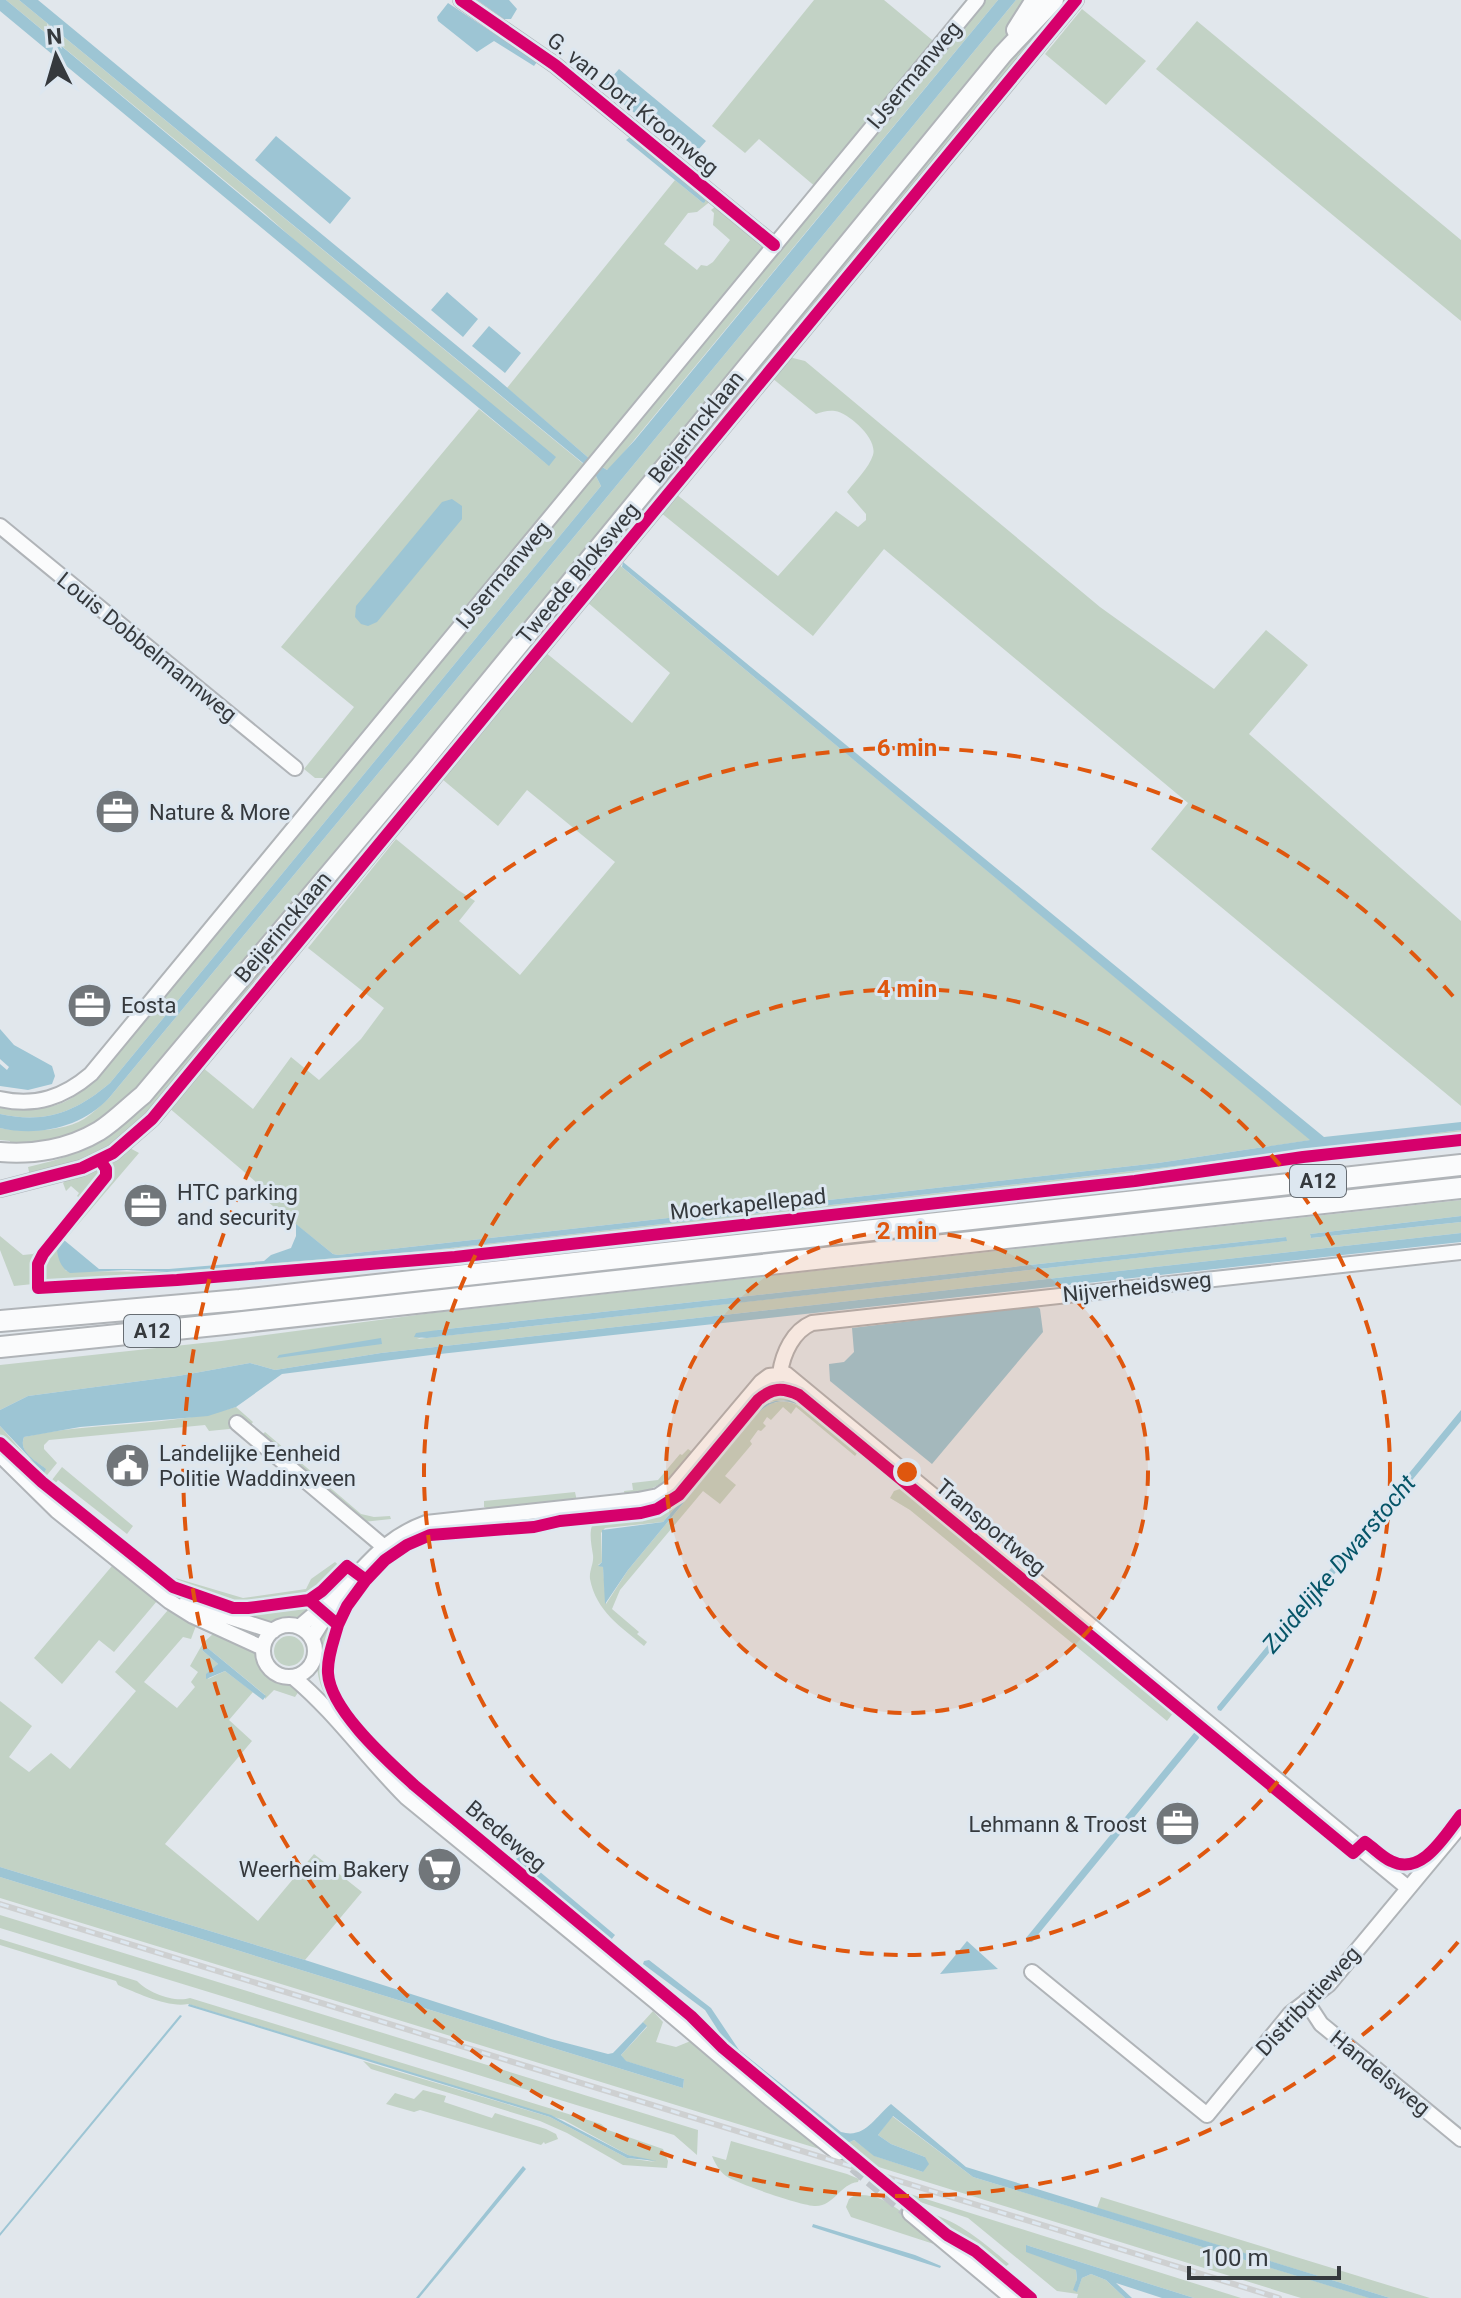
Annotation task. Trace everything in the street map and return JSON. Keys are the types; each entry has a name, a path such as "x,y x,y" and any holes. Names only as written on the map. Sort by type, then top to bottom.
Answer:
{"highway":[{"name":"A12","path":"0,1321 240,1300 1461,1165"},
{"name":"A12","path":"0,1347 1461,1188"}],"main road":[{"name":"Beijerincklaan","path":"1003,54 1035,0"},
{"name":"Beijerincklaan","path":"0,1152 25,1154 74,1143 98,1132 143,1095 429,754 1003,54 1054,0"},
{"name":"Beijerincklaan","path":"0,1160 45,1160 90,1146 125,1122 143,1095"}],"street":[{"name":"G. van Dort Kroonweg","path":"461,0 555,65 774,245"},
{"name":"IJsermanweg","path":"0,1099 44,1101 64,1094 91,1074 977,0"},
{"name":"Tweede Bloksweg","path":"0,1189 91,1164 113,1153 152,1119 1076,0"},
{"name":"Louis Dobbelmannweg","path":"0,526 295,768"},
{"name":"Nijverheidsweg","path":"780,1373 788,1347 799,1331 812,1323 1461,1252"},
{"path":"299,1627 339,1592 383,1546 411,1528 426,1523 658,1496 674,1485 761,1382 780,1373"},
{"name":"Transportweg","path":"780,1373 794,1378 1408,1888"},
{"path":"237,1423 383,1546"},
{"path":"0,1455 57,1511 158,1591 193,1616 263,1648"},
{"path":"158,1591 193,1607 273,1631"},
{"path":"312,1638 339,1592"},
{"path":"285,1625 299,1627 312,1638 315,1654 308,1669 293,1677 281,1676 271,1670 265,1660 263,1648 266,1639 285,1625"},
{"name":"Bredeweg","path":"308,1669 329,1711"},
{"name":"Bredeweg","path":"293,1677 329,1711 372,1763 406,1797 838,2153"},
{"name":"Distributieweg","path":"1032,1972 1207,2115 1290,2014 1329,1984 1461,1825"},
{"name":"Handelsweg","path":"1306,2001 1321,2024 1461,2139"},
{"path":"910,2213 1012,2298"}],"green space":[{"path":"6,0 19,0 586,466 328,778 315,778 304,769 354,707 281,647 479,409 548,465 264,213"},
{"path":"814,0 884,0 937,44 817,188 759,139 745,153 712,126"},
{"path":"982,0 998,0 611,468 607,470 599,465"},
{"path":"1016,0 1030,0 1000,46 297,899 117,1112 64,1143 10,1144 10,1141 0,1140 0,1128 20,1131 65,1127 87,1117 109,1098"},
{"path":"1061,0 1072,0 165,1096 131,1130 102,1151 76,1163 30,1176 28,1167 88,1148 115,1132 139,1110 606,543"},
{"path":"1082,9 1146,61 1106,105 1045,54"},
{"path":"1197,21 1461,240 1461,321 1156,69"},
{"path":"662,157 712,200 697,212 688,213 664,244 697,270 701,265 707,266 713,262 730,240 713,225 714,213 711,210 716,206 762,242 763,251 591,460 507,388 675,180 703,203 705,200 658,161"},
{"path":"789,357 805,361 1100,607 1214,689 1266,630 1308,665 1249,734 1461,921 1461,1106 1151,849 1188,803 884,549 813,636 660,512 676,494 778,576 836,511 858,527 866,520 866,514 847,492 871,460 871,442 848,416 832,411 816,414 772,378"},
{"path":"594,472 601,486 110,1083 85,1101 59,1113 31,1117 0,1114 0,1098 27,1107 50,1107 76,1096 97,1077"},
{"path":"617,563 1311,1140 1158,1163 338,1255 263,1198 262,1187 168,1107 202,1067 253,1109 291,1057 319,1080 361,1039 384,1008 308,948 396,839 475,901 459,921 520,975 615,862 527,790 498,826 442,779 545,652 632,723 670,673 587,602"},
{"path":"1461,1130 1461,1136 1312,1153 1129,1180 583,1241 265,1270 44,1285 40,1281 41,1268 55,1240 109,1176 107,1164 128,1147 139,1153 57,1249 66,1271 167,1272 423,1251 1159,1168"},
{"path":"100,1166 103,1177 83,1201 71,1186 66,1191 63,1183 68,1177"},
{"path":"78,1200 81,1203 40,1253 33,1284 14,1286 0,1250 0,1236 23,1255 33,1254"},
{"path":"1461,1200 1461,1216 1310,1234 1311,1238 1461,1222 1461,1233 381,1353 275,1370 250,1363 28,1396 0,1410 0,1365 221,1341 432,1313","holes":["1286,1237 1286,1241 417,1339 438,1330"]},
{"path":"775,1391 786,1392 821,1412 861,1448 855,1456 796,1407 791,1414 783,1407 771,1420 767,1417 763,1423 766,1426 758,1430 750,1441 752,1444 725,1476 736,1485 720,1504 703,1491 620,1590 612,1609 639,1632 637,1634 647,1642 644,1646 618,1625 593,1590 590,1576 593,1558 591,1527 595,1519 653,1512 674,1501 755,1406","holes":["784,1400 802,1404 856,1449 797,1405 784,1401 771,1404 757,1414 628,1570 606,1604 603,1567 598,1565 602,1562 601,1533 605,1528 663,1522 757,1412 769,1402"]},
{"path":"236,1407 253,1422 249,1427 209,1431 205,1425 49,1440 44,1449 57,1463 43,1480 0,1441 0,1426 28,1458 46,1469 25,1452 24,1437 157,1422"},
{"path":"265,1432 361,1514 390,1516 391,1519 363,1522 261,1436"},
{"path":"688,1449 694,1453 664,1482 625,1496 624,1491 633,1490 632,1483 658,1480"},
{"path":"62,1467 133,1526 127,1534 58,1480 55,1484 172,1577 243,1598 306,1589 311,1579 335,1562 342,1568 318,1591 304,1597 246,1606 212,1600 186,1590 136,1558 48,1485"},
{"path":"908,1486 1177,1708 1167,1721 910,1510 890,1498 894,1491","holes":["913,1498 1168,1706 1167,1708"]},
{"path":"575,1492 577,1501 484,1507 484,1501"},
{"path":"546,1516 558,1519 513,1527 438,1532 437,1527 450,1525 457,1530 499,1526 505,1520"},
{"path":"112,1566 157,1601 114,1652 99,1640 62,1684 34,1658"},
{"path":"302,1603 315,1609 291,1621 279,1622 257,1620 221,1607 244,1611"},
{"path":"168,1610 197,1623 191,1639 183,1637 144,1682 177,1708 195,1687 191,1682 198,1672 190,1666 203,1643 214,1633 254,1650 269,1674 290,1681 299,1691 295,1697 274,1690 265,1699 265,1695 204,1645 202,1650 218,1664 208,1679 225,1671 253,1692 229,1720 252,1741 165,1844 258,1921 314,1854 362,1892 305,1960 0,1867 0,1701 32,1726 9,1757 29,1772 51,1753 70,1769 136,1691 115,1672"},
{"path":"328,1620 335,1630 327,1669 332,1694 326,1696 319,1678 317,1658"},
{"path":"289,1636 295,1637 303,1645 303,1657 295,1665 289,1666 283,1665 275,1657 274,1651 275,1645 283,1637"},
{"path":"0,1877 683,2088 684,2079 625,2061 621,2055 647,2027 643,2022 653,2011 663,2022 656,2042 676,2047 693,2040 826,2151 0,1898"},
{"path":"0,1915 698,2130 697,2155 674,2135 0,1928"},
{"path":"0,1939 137,1981 162,1996 190,1998 601,2124 608,2130 663,2149 668,2161 667,2168 623,2165 540,2121 371,2069 363,2061 550,2117 627,2158 655,2162 628,2155 564,2120 188,2004 171,2004 153,1999 118,1985 116,1981 0,1945"},
{"path":"423,2090 446,2096 444,2102 492,2118 495,2113 546,2129 556,2134 558,2139 541,2145 420,2110 414,2112 386,2104 395,2093 414,2099"},
{"path":"892,2116 973,2177 1370,2298 1301,2298 872,2165 853,2148 844,2145 854,2140 875,2156 923,2172 925,2157 891,2144 878,2135"},
{"path":"731,2141 859,2179 822,2205 785,2199 743,2184 721,2172 712,2156 726,2160"},
{"path":"910,2194 1241,2298 1194,2298 1026,2245 1076,2270 1074,2290 1077,2291 1082,2278 1091,2274 1106,2280 1125,2298 1077,2298 1078,2294 1057,2291 968,2218 911,2199"},
{"path":"855,2195 886,2201 943,2247 851,2217 846,2207"},
{"path":"1101,2197 1430,2298 1390,2298 1097,2208"},
{"path":"927,2212 961,2227 1009,2264 1001,2270 951,2235"}],"water":[{"path":"0,0 6,0 556,457 549,466 0,11"},
{"path":"19,0 38,0 591,460 607,470 998,0 1016,0 109,1098 73,1123 30,1131 0,1128 0,1114 31,1117 59,1113 85,1101 110,1083 601,486 594,472"},
{"path":"477,0 509,0 517,9 511,19 504,19"},
{"path":"448,3 537,62 534,66 494,41 477,52 438,21 437,17"},
{"path":"619,69 706,141 690,159 603,87"},
{"path":"276,136 351,198 330,224 255,160"},
{"path":"630,137 705,200 705,202 626,140"},
{"path":"447,292 478,319 463,337 431,310"},
{"path":"489,326 521,353 505,373 472,346"},
{"path":"452,499 462,506 462,519 377,622 368,626 361,624 355,617 356,606 442,502"},
{"path":"623,562 1324,1137 1461,1122 1461,1130 1159,1168 423,1251 167,1272 67,1271 60,1263 57,1250 64,1240 99,1269 169,1269 264,1261 291,1248 296,1236 296,1224 338,1255 1158,1163 1310,1140 622,567"},
{"path":"0,1029 14,1045 52,1066 55,1076 52,1084 28,1090 0,1086 0,1064 7,1070 9,1067 0,1059"},
{"path":"1461,1216 1461,1222 1311,1238 1310,1234"},
{"path":"1461,1233 1461,1242 282,1374 236,1407 208,1416 80,1427 24,1437 26,1452 46,1469 44,1473 0,1426 0,1410 28,1396 250,1363 275,1370 381,1353"},
{"path":"1286,1237 1287,1241 427,1338 414,1337 416,1333 438,1330"},
{"path":"1037,1306 1043,1332 932,1464 830,1381 829,1364 844,1362 854,1352 852,1328"},
{"path":"381,1338 382,1344 277,1358 279,1355"},
{"path":"792,1400 802,1404 857,1449 798,1405 785,1401 771,1404 757,1414 628,1570 605,1604 603,1567 598,1566 602,1562 602,1530 663,1522 763,1405 775,1401"},
{"name":"Zuidelijke Dwarstocht","path":"1461,1410 1461,1421 1221,1711 1218,1710 1217,1707"},
{"path":"915,1497 1168,1706 1168,1708 913,1499"},
{"path":"204,1645 266,1696 263,1700 225,1671 206,1679 206,1674 218,1664 202,1650"},
{"path":"1198,1732 1199,1738 1032,1942 1027,1942 1026,1938 1194,1733"},
{"path":"520,1855 615,1935 611,1940 515,1860"},
{"path":"0,1867 551,2039 608,2054 613,2053 643,2022 647,2026 621,2055 626,2061 684,2079 683,2088 0,1877"},
{"path":"967,1941 998,1969 940,1974"},
{"path":"649,1960 711,2008 739,2050 841,2132 857,2133 863,2130 891,2104 966,2167 1390,2298 1369,2298 973,2177 893,2116 878,2135 891,2144 925,2157 929,2164 923,2172 874,2156 854,2140 844,2145 730,2049 705,2010 643,1964"},
{"path":"189,2004 551,2115 628,2155 657,2161 627,2158 550,2117"},
{"path":"182,2016 0,2236 0,2233"},
{"path":"523,2166 526,2169 416,2298"},
{"path":"813,2224 915,2255 941,2266 812,2227"},
{"path":"1026,2245 1194,2298 1162,2298 1116,2283 1132,2298 1125,2298 1106,2280 1091,2274 1082,2278 1077,2292 1073,2290 1076,2270 1026,2252"}],"tunnel":[{"path":"838,2153 910,2213"}],"railway":[{"path":"0,1904 1279,2298"}],"cycle path":[{"path":"461,0 555,65 774,245"},
{"path":"0,1189 82,1168 113,1153 152,1119 1076,0"},
{"name":"Moerkapellepad","path":"100,1160 106,1169 106,1176 43,1254 38,1264 38,1288 455,1257 1135,1181 1303,1157 1461,1140"},
{"path":"366,1580 385,1560 407,1545 430,1535 534,1527 657,1509 679,1495 758,1400 773,1391 787,1391 799,1395 1353,1853 1365,1842 1391,1861 1413,1863 1432,1852 1461,1815"},
{"path":"0,1443 42,1482 173,1587 233,1608 309,1600 338,1625 330,1655 328,1673 331,1687 349,1718 390,1763 947,2235 975,2251 1031,2298"},
{"path":"309,1600 347,1566 366,1580 338,1625"}],"place":[{"name":"Nature & More","path":"118,812"},
{"name":"Eosta","path":"90,1005"},
{"name":"HTC parking and security","path":"146,1205"},
{"name":"Landelijke Eenheid Politie Waddinxveen","path":"128,1466"},
{"name":"Lehmann & Troost","path":"1178,1824"},
{"name":"Weerheim Bakery","path":"440,1869"}]}
